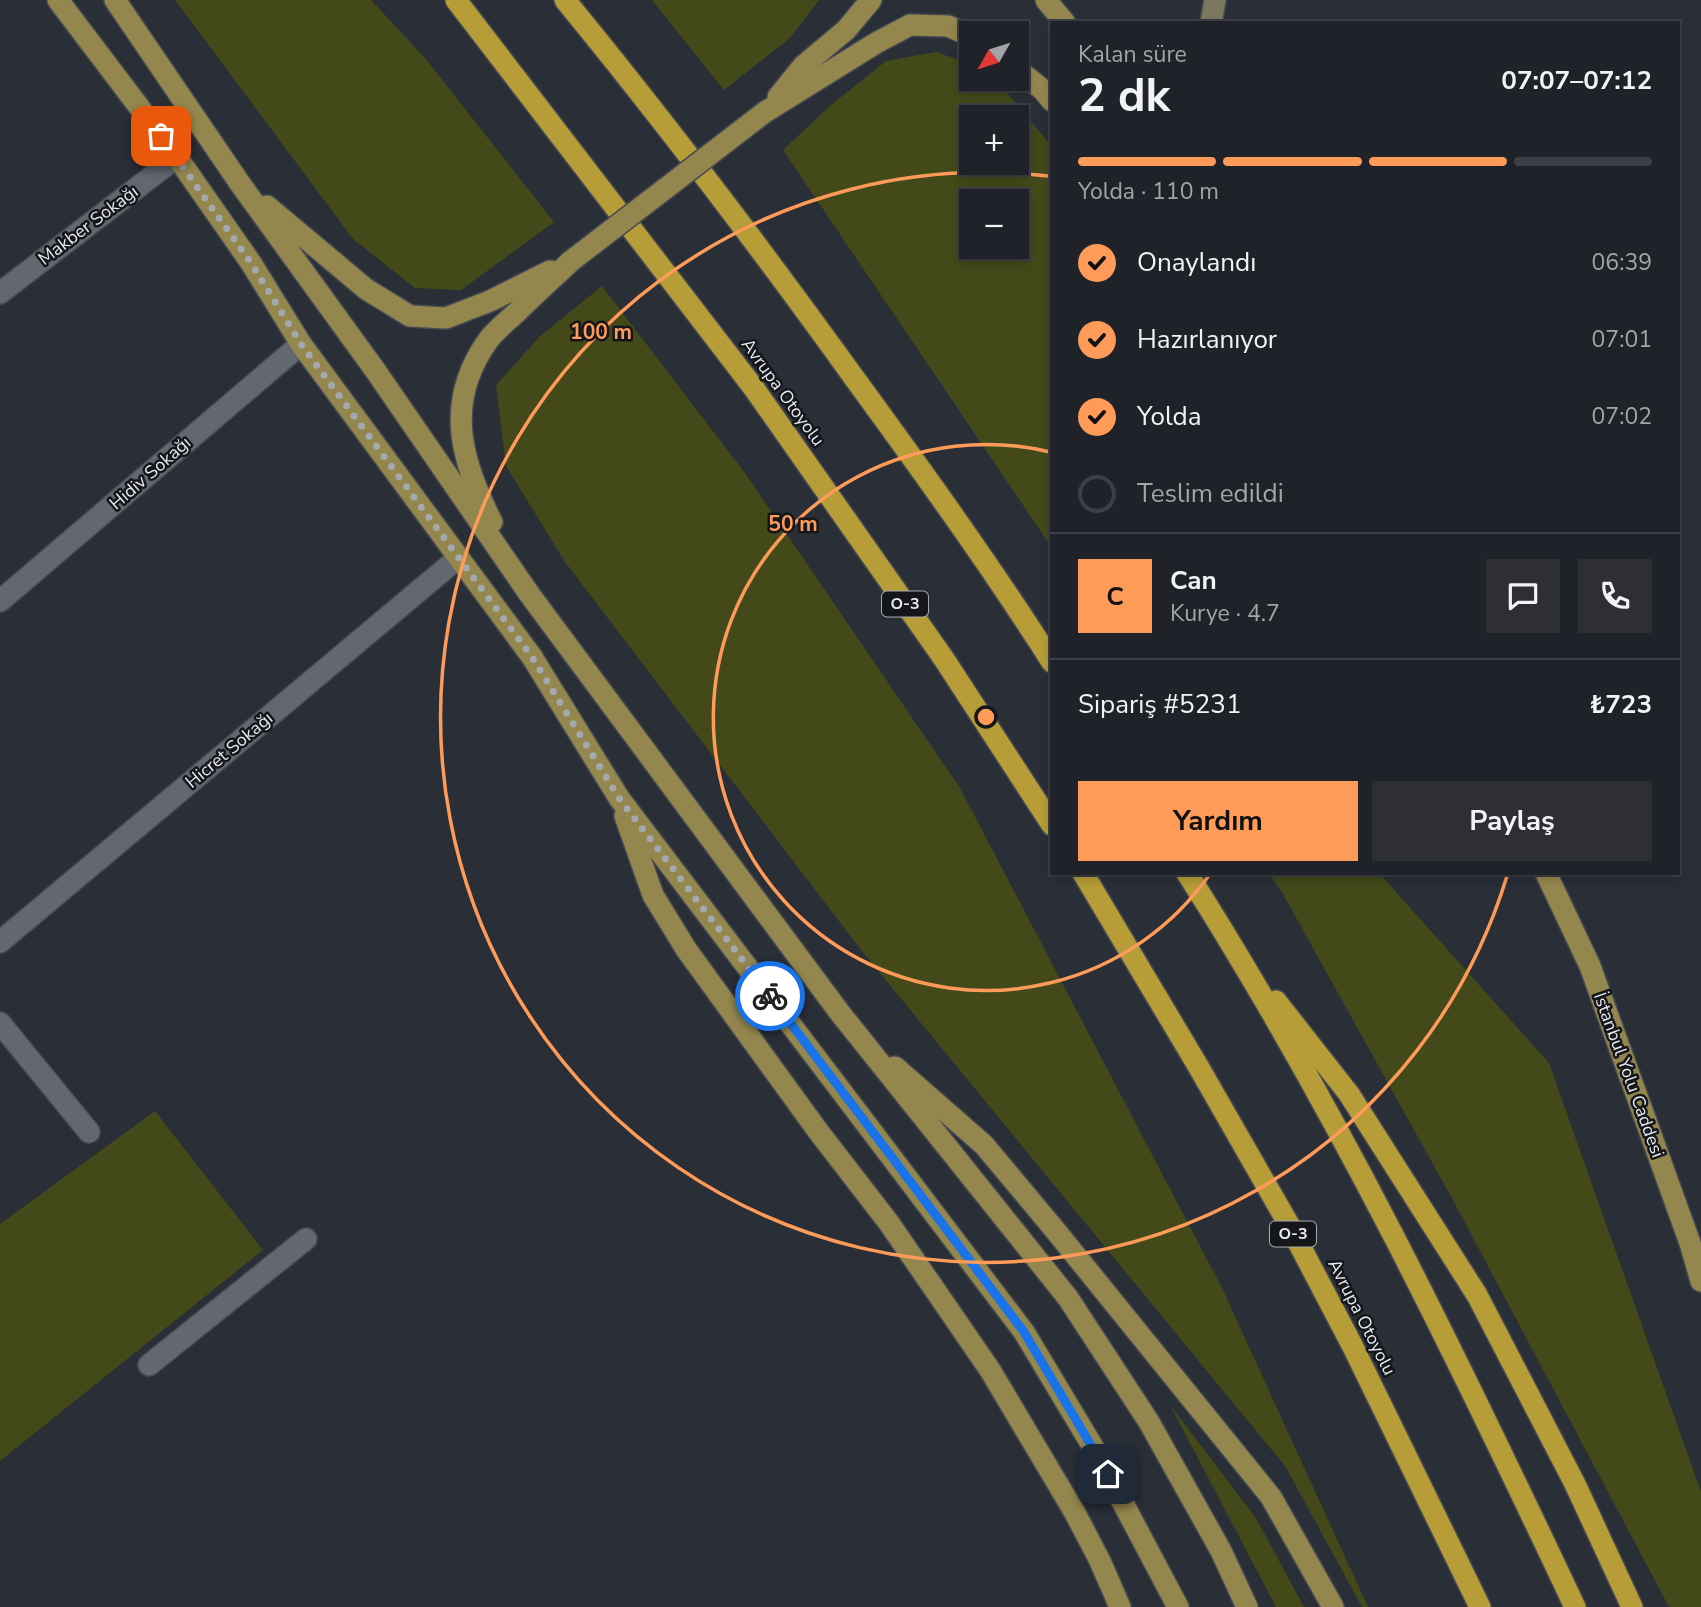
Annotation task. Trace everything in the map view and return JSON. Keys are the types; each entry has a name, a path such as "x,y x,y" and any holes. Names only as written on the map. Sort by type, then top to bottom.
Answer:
{"highway":[{"name":"Avrupa Otoyolu","path":"456,0 753,387 944,659 1050,822"},
{"path":"565,0 724,201 831,344 933,487 1050,659"},
{"name":"Avrupa Otoyolu","path":"1084,875 1288,1223 1352,1345 1480,1607"},
{"path":"1188,875 1234,946 1368,1187 1519,1488 1575,1607"},
{"path":"1234,946 1349,1094 1477,1296 1575,1484 1632,1607"}],"main road":[{"path":"58,0 177,157 251,263 301,344 532,657 619,798 1024,1332 1096,1452 1178,1607"},
{"path":"115,0 241,185 375,370 530,595 854,1031 1068,1298 1149,1422 1221,1551 1247,1607"},
{"path":"765,112 803,66 846,30 871,0"},
{"path":"1046,0 1063,21"},
{"path":"1211,21 1215,0"},
{"path":"530,595 477,492 460,432 462,400 469,370 491,337 571,261 765,112 910,25 948,26 959,31"},
{"path":"1029,78 1050,98"},
{"path":"241,185 366,289 410,316 446,318 489,301 571,261"},
{"path":"619,798 653,895 686,949 818,1131 889,1223 990,1370 1075,1513 1120,1607"},
{"name":"İstanbul Yolu Caddesi","path":"1547,875 1590,966 1690,1243 1701,1281"},
{"path":"854,1031 984,1145 1055,1230 1271,1497 1333,1607"}],"street":[{"name":"Makber Sokağı","path":"0,293 177,157"},
{"name":"Hidiv Sokağı","path":"0,601 301,344"},
{"name":"Hicret Sokağı","path":"0,942 458,558"},
{"path":"0,1023 89,1132"},
{"path":"149,1365 306,1239"}],"green space":[{"path":"175,0 371,0 425,58 554,222 461,290 415,288 353,239"},
{"path":"652,0 819,0 790,38 724,90"},
{"path":"936,52 959,60 959,91 1006,91 1017,105 959,105 959,175 1029,175 1029,119 1050,145 1050,545 783,150 831,105 886,61"},
{"path":"602,286 745,473 960,788 1222,1288 1368,1607 1362,1607 1285,1466 861,950 565,562 506,466 496,385 540,336"},
{"path":"1270,875 1381,875 1549,1063 1701,1492 1701,1607 1669,1607 1454,1202"},
{"path":"155,1111 263,1250 0,1461 0,1224"},
{"path":"1170,1405 1256,1518 1304,1607 1276,1607"}],"way so far":[{"path":"161,136 251,263 301,344 532,657 619,798 770,996"}],"route":[{"path":"770,996 1024,1332 1108,1474"}]}
